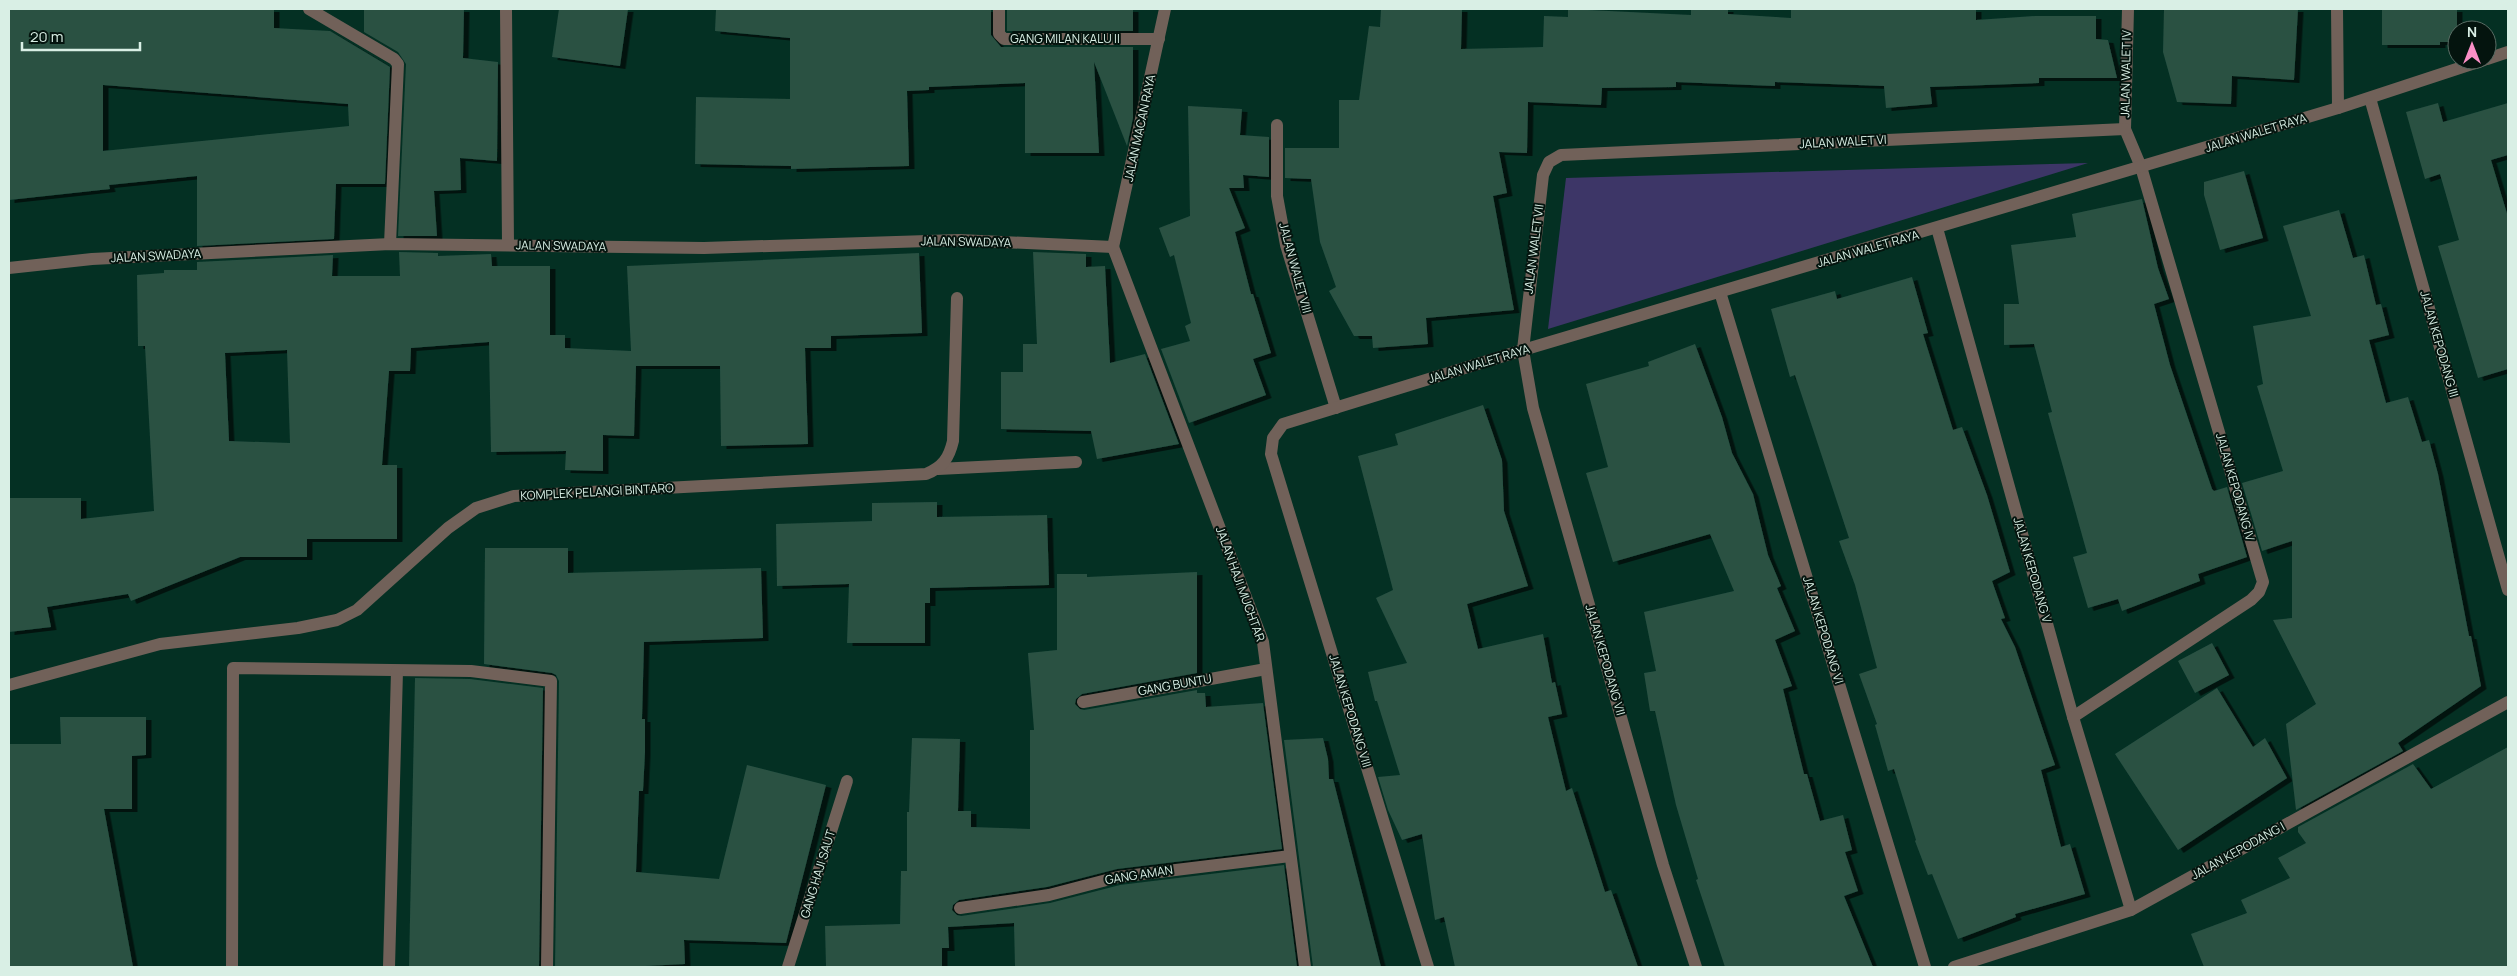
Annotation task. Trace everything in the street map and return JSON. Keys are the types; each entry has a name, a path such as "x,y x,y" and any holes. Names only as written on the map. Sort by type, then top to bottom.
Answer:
{"street":[{"path":"309,9 394,59 398,64 390,244"},
{"path":"506,9 508,245"},
{"name":"GANG MILAN KALU II","path":"999,9 999,34 1004,39 1159,39"},
{"name":"JALAN MACAN RAYA","path":"1113,246 1165,9"},
{"name":"JALAN WALET IV","path":"2128,9 2125,129 2141,167"},
{"path":"2337,9 2338,108"},
{"name":"JALAN WALET RAYA","path":"1271,454 1273,438 1283,424 1523,350 2338,108 2453,70"},
{"name":"JALAN KEPODANG III","path":"2370,98 2508,590"},
{"name":"JALAN WALET VIII","path":"1277,126 1277,196 1286,245 1336,408"},
{"name":"JALAN WALET VI","path":"1561,155 2125,129"},
{"name":"JALAN WALET VII","path":"1523,350 1543,175 1549,162 1561,155"},
{"name":"JALAN KEPODANG IV","path":"2073,717 2251,600 2260,592 2263,582 2141,167"},
{"name":"JALAN KEPODANG V","path":"1938,228 2073,717 2131,910"},
{"name":"JALAN SWADAYA","path":"9,268 92,259 390,244 704,248 959,240 1113,246"},
{"name":"JALAN HAJI MUCHTAR","path":"1113,246 1263,642 1305,967"},
{"name":"JALAN KEPODANG VI","path":"1720,292 1925,967"},
{"path":"938,469 949,456 953,441 956,298"},
{"name":"JALAN KEPODANG VII","path":"1523,350 1532,408 1663,865 1696,967"},
{"name":"JALAN KEPODANG VIII","path":"1271,454 1428,967"},
{"name":"KOMPLEK PELANGI BINTARO","path":"9,685 160,644 298,628 337,620 357,610 448,528 476,508 514,496 926,474 938,469 1076,462"},
{"path":"232,967 233,668 471,671 551,681 548,967"},
{"name":"GANG BUNTU","path":"1083,702 1266,669"},
{"path":"389,967 397,671"},
{"name":"JALAN KEPODANG I","path":"1954,967 2131,910 2508,702"},
{"name":"GANG HAJI SAUT","path":"788,967 847,781"},
{"name":"GANG AMAN","path":"960,908 1049,895 1118,876 1290,856"}],"shaded area":[{"path":"2088,163 1548,329 1566,178"}],"building":[{"path":"9,9 274,9 274,28 330,31 390,67 385,184 336,184 334,239 197,246 197,176 109,185 110,189 9,200","holes":["103,85 348,104 349,126 103,151"]},
{"path":"364,9 464,9 463,58 498,62 497,161 460,158 461,190 434,191 437,236 398,236 406,64 398,52 364,32"},
{"path":"559,9 628,9 620,66 552,57"},
{"path":"716,9 991,9 991,35 1001,47 1133,47 1133,118 1127,146 1094,62 1099,153 1025,153 1025,83 929,87 929,90 907,91 909,166 791,169 791,166 695,164 696,97 790,99 790,38 715,31"},
{"path":"1007,9 1133,9 1133,31 1007,31"},
{"path":"1381,9 1462,9 1461,49 1543,47 1544,16 1568,17 1568,9 1691,15 1691,9 1728,9 1728,14 1791,18 1791,9 1976,9 1976,20 2035,16 2096,16 2096,39 2108,40 2117,78 2039,78 2039,83 1930,87 1932,104 1886,108 1884,86 1775,82 1775,86 1676,82 1676,87 1602,88 1601,105 1528,102 1527,153 1499,152 1507,193 1493,196 1514,310 1426,318 1428,344 1373,348 1372,336 1354,336 1329,291 1336,287 1320,242 1311,179 1285,178 1285,148 1339,148 1339,100 1359,100 1369,26 1380,27"},
{"path":"2164,9 2298,9 2294,80 2232,76 2231,104 2177,102 2163,52"},
{"path":"2382,9 2457,9 2457,20 2447,20 2447,42 2440,42 2440,45 2382,45"},
{"path":"2438,103 2443,122 2508,103 2508,155 2491,160 2508,217 2508,369 2478,378 2438,246 2459,240 2440,174 2425,179 2406,112"},
{"path":"1188,106 1242,109 1240,135 1269,137 1269,177 1243,175 1244,188 1229,188 1245,228 1235,232 1251,294 1253,294 1271,353 1253,359 1266,395 1189,423 1161,349 1190,341 1185,326 1191,323 1174,255 1170,257 1159,228 1190,216"},
{"path":"2244,171 2263,238 2220,250 2204,195 2204,182"},
{"path":"2142,199 2158,268 2169,299 2154,304 2170,365 2212,489 2214,491 2227,487 2247,557 2198,574 2200,581 2122,611 2118,599 2088,608 2073,557 2087,553 2048,413 2052,412 2034,344 2004,345 2004,304 2019,304 2011,245 2076,237 2072,214"},
{"path":"2339,210 2353,258 2364,255 2376,305 2381,304 2389,335 2369,340 2386,403 2408,397 2422,442 2429,440 2438,474 2469,636 2471,636 2481,686 2398,743 2403,751 2296,810 2286,724 2316,704 2273,620 2292,618 2292,541 2262,551 2242,483 2283,471 2257,386 2263,384 2253,326 2311,316 2283,226"},
{"path":"399,252 438,253 438,256 491,254 492,266 550,266 550,335 565,335 565,348 631,351 627,266 919,253 922,333 831,336 831,348 805,348 808,444 721,446 720,366 636,366 634,436 603,435 603,471 565,470 566,451 491,452 489,342 411,348 410,371 389,371 382,465 397,465 397,539 307,539 307,557 240,557 131,601 128,594 47,607 51,627 9,632 9,498 81,498 81,519 154,511 145,346 138,346 137,275 164,273 164,270 197,270 197,262 333,255 332,276 400,276","holes":["287,350 290,443 229,441 225,353"]},
{"path":"1033,252 1086,254 1086,267 1105,266 1110,363 1145,354 1179,444 1097,459 1091,431 1001,429 1001,372 1023,372 1023,344 1037,344"},
{"path":"1912,277 1928,333 1923,334 1953,430 1962,427 1987,495 2010,572 1992,581 2005,618 2001,619 2015,647 2055,765 2041,770 2061,847 2070,844 2085,894 2015,914 2016,917 1958,939 1932,874 1928,875 1915,841 1894,769 1888,771 1875,725 1877,724 1859,674 1877,668 1855,585 1839,541 1849,538 1795,375 1790,377 1771,309 1835,291 1837,299"},
{"path":"1695,344 1722,417 1732,453 1753,494 1768,555 1781,586 1777,588 1795,631 1775,640 1792,686 1783,689 1804,774 1807,774 1820,821 1843,815 1852,850 1845,852 1858,891 1844,896 1873,967 1725,967 1696,880 1698,879 1676,805 1655,711 1650,711 1644,673 1656,671 1644,612 1734,591 1710,534 1613,562 1586,473 1608,467 1586,384 1649,366 1648,362"},
{"path":"1483,405 1502,460 1504,511 1528,586 1467,604 1478,649 1543,634 1552,683 1555,682 1562,714 1548,717 1566,791 1572,788 1605,892 1611,890 1638,967 1455,967 1444,917 1435,920 1422,834 1402,840 1388,810 1378,777 1400,775 1377,701 1375,701 1368,672 1407,663 1376,598 1393,590 1358,456 1398,445 1395,434"},
{"path":"937,502 937,517 1047,515 1049,585 930,588 930,603 925,603 925,643 847,643 849,584 777,586 776,524 872,521 872,503"},
{"path":"485,548 568,548 568,573 761,568 763,638 644,642 642,719 645,719 645,752 643,791 639,791 636,872 719,879 747,765 826,785 786,943 684,940 685,964 626,967 555,967 559,681 556,675 552,673 484,664"},
{"path":"1197,572 1197,673 1082,694 1076,699 1075,704 1084,710 1197,690 1197,693 1205,693 1206,707 1263,703 1282,849 1117,869 1047,887 959,900 953,905 952,910 961,916 1050,903 1120,885 1284,865 1297,967 1015,967 1014,923 948,927 949,948 942,948 942,967 826,967 825,926 900,924 901,871 907,871 907,812 909,812 912,738 960,739 958,811 971,811 971,827 1030,829 1030,730 1034,730 1028,653 1057,650 1057,574 1087,574 1087,577"},
{"path":"2212,643 2229,675 2195,693 2178,661"},
{"path":"415,678 470,679 543,688 539,967 409,967"},
{"path":"2217,688 2253,747 2265,738 2287,778 2178,850 2115,754"},
{"path":"60,717 146,717 146,755 132,756 132,809 104,809 133,967 9,967 9,744 61,744"},
{"path":"1323,738 1328,759 1329,779 1333,779 1381,967 1313,967 1284,740"},
{"path":"2508,747 2508,967 2204,967 2191,934 2247,913 2241,900 2290,878 2278,858 2306,843 2298,832 2298,827 2413,764 2431,789"}]}
